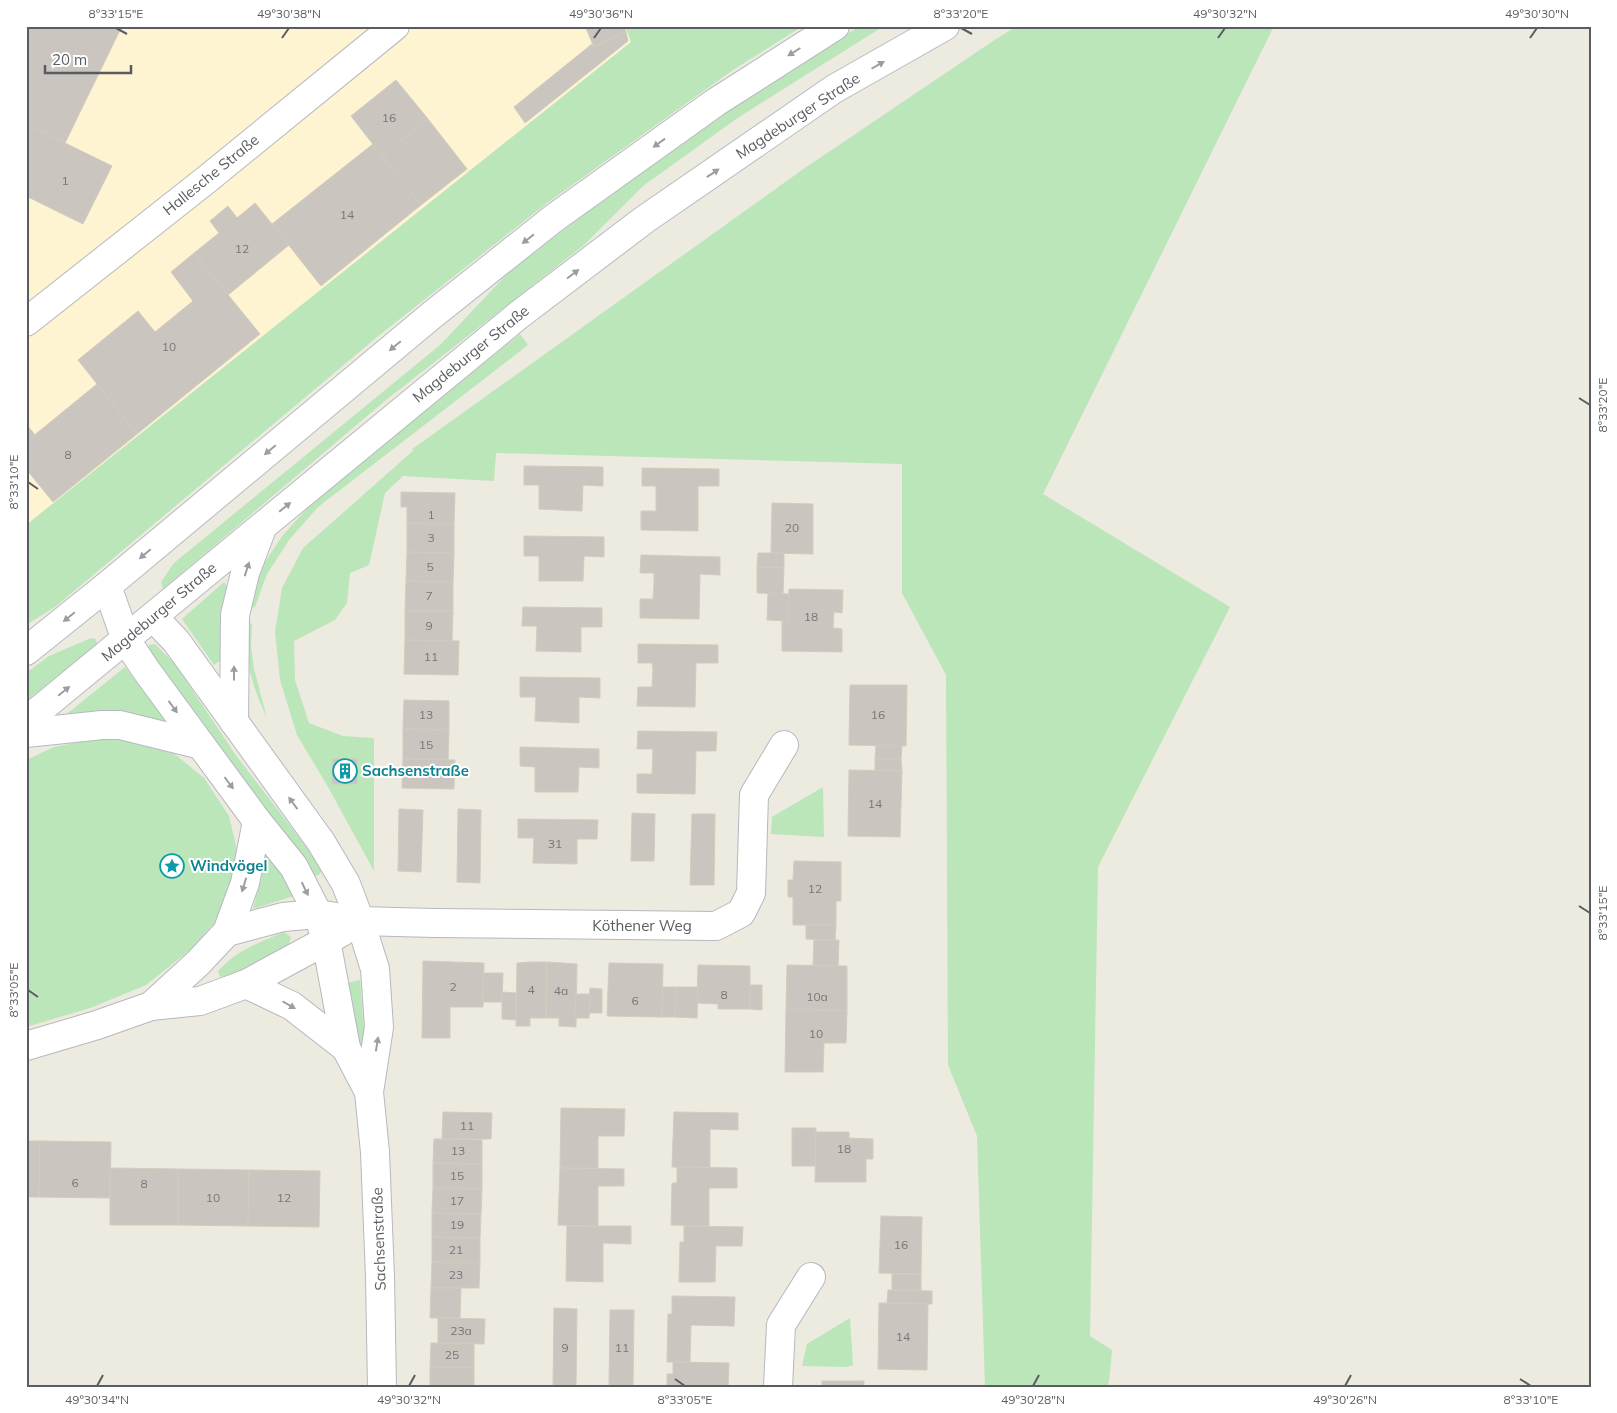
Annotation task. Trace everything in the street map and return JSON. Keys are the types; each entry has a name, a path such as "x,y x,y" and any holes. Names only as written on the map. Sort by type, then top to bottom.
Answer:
{"street":[{"name":"Hallesche Straße","path":"26,322 198,186 394,26"},
{"path":"26,651 107,586 432,315 554,218 716,102 835,26"},
{"name":"Magdeburger Straße","path":"26,721 520,314 644,220 834,89 945,26"},
{"path":"234,722 235,615 245,573 262,525"},
{"name":"Sachsenstraße","path":"107,586 153,617 176,641 321,842 346,884 360,921 375,969 380,1027 369,1092 375,1152 382,1387"},
{"name":"Sachsenstraße","path":"107,586 126,640 257,821 294,867 318,914 326,940 346,1048 369,1092"},
{"path":"26,733 102,724 120,725 201,745"},
{"name":"Köthener Weg","path":"226,932 283,917 318,914 360,921 716,926 741,913 751,893 754,795 784,745"},
{"path":"151,1006 198,963 226,932 245,883 257,821"},
{"path":"26,1046 89,1028 151,1006 200,1001 246,984 360,921"},
{"path":"246,984 292,1006 346,1048"},
{"path":"778,1387 780,1325 811,1278"}],"shaded area":[{"path":"26,26 625,26 631,42 26,525"}],"green space":[{"path":"625,26 803,26 733,70 547,203 377,337 55,607 26,625 26,525 631,42"},
{"path":"860,26 884,26 739,117 643,186 584,245 386,400 163,589 161,582 174,563 440,345 508,273 605,198 681,143 785,72"},
{"path":"1017,26 1274,26 1043,494 1230,607 1098,867 1090,1336 1112,1350 1107,1387 985,1387 977,1136 948,1065 946,675 902,593 902,464 496,453 494,481 403,476 385,493 369,565 350,573 347,603 335,620 294,641 295,680 309,723 343,736 374,738 374,871 297,735 280,680 275,632 282,588 303,548 414,450 411,450 802,170"},
{"path":"520,334 528,345 318,507 289,540 267,574 255,607 248,609 259,571 283,535 313,502"},
{"path":"224,582 229,590 223,658 214,665 182,619"},
{"path":"246,621 252,624 251,646 254,669 267,718 256,693 250,671 246,648"},
{"path":"91,638 96,639 97,644 26,701 26,673 49,656"},
{"path":"155,644 175,664 235,754 304,844 322,870 319,875 314,876 295,847 147,651 149,645"},
{"path":"125,667 167,723 138,715 100,711 63,717"},
{"path":"132,739 171,751 204,778 229,816 238,854 232,892 215,922 190,950 146,985 90,1008 26,1027 26,760 54,747 88,740"},
{"path":"823,787 824,837 771,834 772,817"},
{"path":"266,850 297,895 253,909 261,880"},
{"path":"284,932 291,937 289,944 233,974 220,977 218,971 233,958 248,948"},
{"path":"360,980 367,1067 362,1068 346,983"},
{"path":"850,1318 853,1365 846,1367 802,1366 807,1344"}],"building":[{"path":"26,26 122,26 65,143 26,124"},
{"path":"585,26 624,26 626,32 594,47"},
{"path":"626,32 628,41 525,123 514,107 592,44 594,47"},
{"path":"396,80 428,119 382,156 351,116"},
{"path":"428,119 467,169 421,205 382,156"},
{"path":"26,124 112,166 83,224 26,196"},
{"path":"373,144 421,205 321,286 272,224"},
{"path":"255,203 289,245 228,295 194,253 219,233 210,221 228,206 237,218"},
{"path":"194,253 260,334 137,434 78,360 138,311 155,332 193,301 171,272"},
{"path":"97,384 137,434 53,502 26,469 26,442"},
{"path":"26,424 35,435 26,442"},
{"path":"524,466 603,467 603,486 583,485 582,511 539,509 539,485 524,485"},
{"path":"642,468 719,469 719,486 698,486 698,531 641,530 641,511 656,511 656,486 642,486"},
{"path":"401,492 455,493 454,524 407,523 407,507 401,507"},
{"path":"772,503 813,504 813,554 771,553"},
{"path":"407,523 454,524 454,553 407,552"},
{"path":"524,536 604,537 604,557 584,556 583,581 539,581 539,556 524,556"},
{"path":"407,552 454,553 453,582 406,581"},
{"path":"758,553 784,553 784,568 757,567"},
{"path":"641,555 720,557 720,575 700,574 699,619 640,618 640,599 653,599 654,583 654,573 640,573"},
{"path":"757,567 784,568 783,594 757,593"},
{"path":"406,581 453,582 453,611 405,611"},
{"path":"789,589 843,590 842,613 834,612 833,628 842,629 842,652 782,651 782,621 788,621"},
{"path":"768,593 789,594 788,621 767,620"},
{"path":"523,607 602,608 602,627 581,627 581,652 536,651 537,626 522,626"},
{"path":"405,611 453,611 452,641 405,640"},
{"path":"405,640 459,641 458,675 404,674"},
{"path":"638,644 718,645 718,663 696,663 695,707 637,706 638,687 652,687 653,669 652,663 638,663"},
{"path":"520,677 600,678 600,698 579,697 579,723 535,721 536,697 520,697"},
{"path":"850,685 907,685 906,746 849,745"},
{"path":"404,700 449,701 449,730 403,729"},
{"path":"403,729 449,730 448,760 403,759"},
{"path":"638,731 717,732 716,751 696,751 695,794 637,793 637,774 652,774 653,749 637,749"},
{"path":"876,745 902,746 901,759 875,759"},
{"path":"520,747 599,749 599,768 579,767 578,792 535,792 535,767 520,766"},
{"name":"Sachsenstraße","path":"333,759 357,759 357,784 332,784"},
{"path":"403,759 455,760 454,789 402,788"},
{"path":"875,759 901,759 902,771 875,770"},
{"path":"849,770 902,771 900,837 848,836"},
{"path":"399,809 423,810 421,872 398,871"},
{"path":"458,809 481,810 480,883 457,882"},
{"path":"632,813 655,814 654,861 631,861"},
{"path":"692,814 715,814 714,885 690,885"},
{"path":"518,819 598,820 597,839 577,839 577,864 533,863 534,838 518,838"},
{"path":"794,861 841,862 841,901 836,901 836,925 793,925 793,897 788,897 788,880 793,880"},
{"path":"806,925 836,925 835,940 806,939"},
{"path":"814,940 839,940 838,966 813,965"},
{"path":"423,961 484,963 483,1007 450,1007 450,1038 422,1038"},
{"path":"547,962 546,1018 530,1018 530,1026 516,1026 517,963"},
{"path":"547,962 577,964 576,1027 559,1026 559,1018 546,1018"},
{"path":"609,963 663,964 662,1017 607,1016"},
{"path":"698,965 750,966 750,1009 718,1009 718,1004 697,1003"},
{"path":"787,965 847,966 847,1011 786,1009"},
{"path":"483,973 503,973 502,1002 483,1002"},
{"path":"750,985 762,985 762,1010 750,1009"},
{"path":"663,987 676,987 675,1017 662,1017"},
{"path":"676,987 698,987 697,1018 675,1017"},
{"path":"590,988 602,989 602,1013 589,1013"},
{"path":"502,992 516,993 516,1020 502,1019"},
{"path":"576,994 590,994 589,1018 575,1018"},
{"path":"786,1009 847,1011 846,1043 824,1043 823,1072 785,1072"},
{"path":"561,1108 625,1109 624,1136 598,1136 598,1168 560,1168"},
{"path":"443,1112 492,1113 491,1139 442,1139"},
{"path":"674,1112 738,1113 738,1130 710,1129 710,1168 672,1167"},
{"path":"792,1128 816,1128 815,1166 792,1166"},
{"path":"816,1132 849,1132 849,1138 873,1139 873,1159 866,1159 866,1182 815,1182"},
{"path":"434,1139 482,1140 482,1164 433,1163"},
{"path":"26,1141 40,1141 39,1197 26,1197"},
{"path":"40,1141 111,1142 110,1198 39,1197"},
{"path":"433,1163 482,1164 482,1189 433,1188"},
{"path":"677,1167 737,1168 737,1188 709,1188 709,1226 671,1225 672,1183 677,1183"},
{"path":"110,1168 178,1169 178,1225 110,1225"},
{"path":"560,1168 624,1169 624,1186 598,1186 598,1226 558,1225"},
{"path":"178,1169 249,1170 248,1226 178,1225"},
{"path":"249,1170 320,1171 319,1227 248,1226"},
{"path":"433,1188 482,1189 481,1214 432,1213"},
{"path":"432,1213 481,1214 480,1238 432,1237"},
{"path":"881,1216 922,1217 921,1274 879,1273"},
{"path":"567,1226 631,1226 631,1244 603,1243 603,1282 566,1281"},
{"path":"684,1226 743,1227 742,1246 716,1246 715,1282 679,1282 680,1242 684,1242"},
{"path":"432,1237 480,1238 480,1263 432,1262"},
{"path":"432,1262 480,1263 479,1288 431,1288"},
{"path":"892,1274 921,1274 921,1291 892,1290"},
{"path":"431,1288 461,1288 460,1318 430,1318"},
{"path":"888,1290 932,1291 932,1304 887,1304"},
{"path":"672,1296 735,1297 734,1326 691,1325 690,1362 667,1362 668,1314 672,1314"},
{"path":"879,1303 928,1304 927,1370 878,1369"},
{"path":"554,1308 577,1309 576,1387 553,1387"},
{"path":"610,1310 634,1310 633,1387 609,1387"},
{"path":"438,1318 485,1319 484,1344 438,1343"},
{"path":"431,1343 474,1344 474,1368 430,1367"},
{"path":"673,1362 729,1363 728,1387 667,1387 667,1374 673,1374"},
{"path":"430,1367 474,1368 474,1387 430,1387"},
{"path":"822,1381 864,1381 864,1387 822,1387"}],"place":[{"name":"Sachsenstraße","path":"345,771"},
{"name":"Windvögel","path":"172,866"}]}
